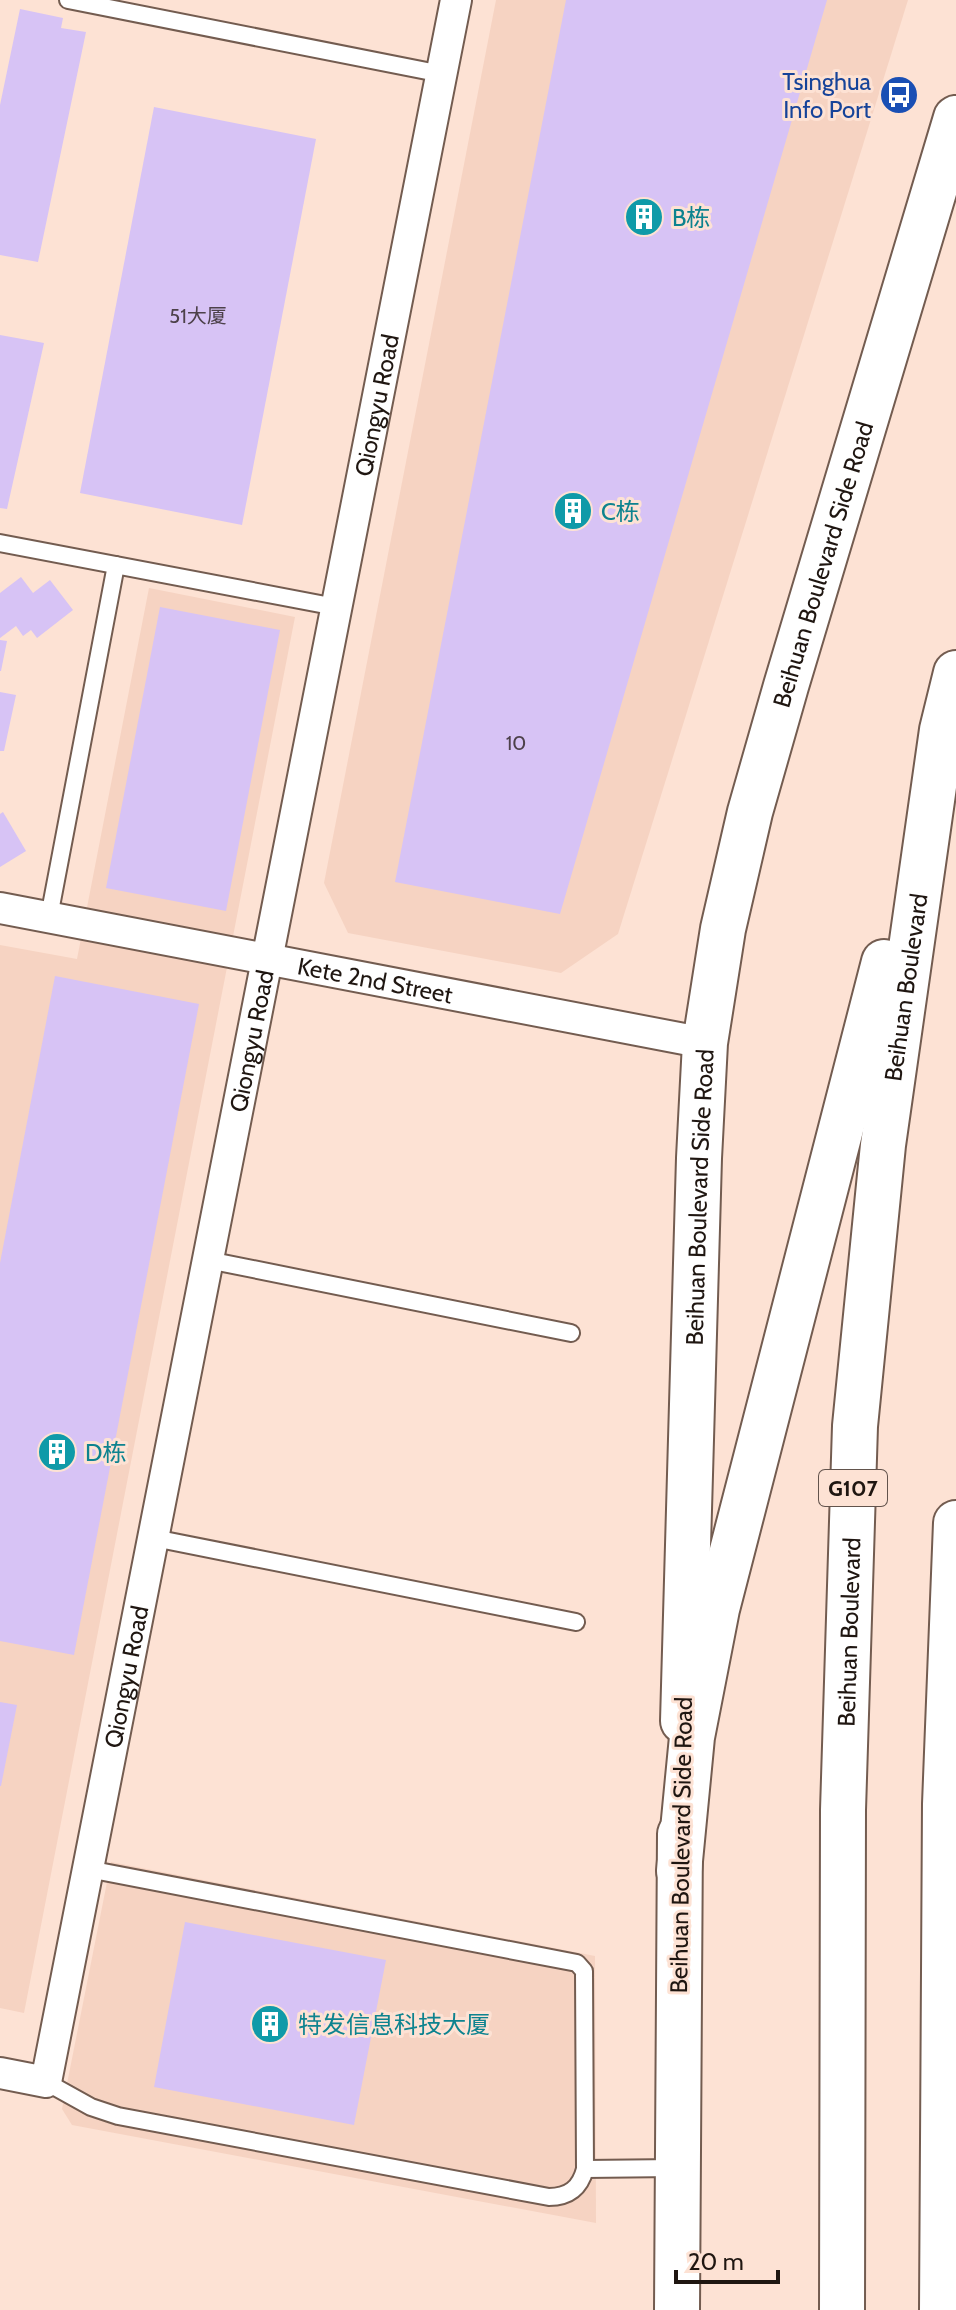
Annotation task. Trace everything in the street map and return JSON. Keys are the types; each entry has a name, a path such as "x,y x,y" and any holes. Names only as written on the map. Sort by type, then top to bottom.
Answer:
{"main road":[{"name":"Beihuan Boulevard Side Road","path":"677,2310 679,1871 705,1043 723,929 750,812 956,118"},
{"name":"Beihuan Boulevard","path":"842,2310 843,1810 855,1426 883,1145 942,730 956,673"},
{"path":"679,1871 692,1737 717,1609 942,730"},
{"path":"942,2310 945,1804 956,1523"}],"street":[{"name":"Qiongyu Road","path":"46,2082 456,0"},
{"name":"Kete 2nd Street","path":"0,908 705,1043"},
{"path":"0,2073 46,2082"}],"lane":[{"path":"68,0 442,74"},
{"path":"0,543 336,607"},
{"path":"49,917 116,565"},
{"path":"208,1260 571,1333"},
{"path":"154,1538 576,1622"},
{"path":"46,2082 91,2107 118,2116 549,2197 560,2197 577,2188 585,2169 584,1971 577,1963 88,1869"},
{"path":"585,2169 677,2168"}],"shaded area":[{"path":"496,0 908,0 618,934 561,973 348,933 324,883"},
{"path":"149,588 295,617 24,2013 0,2008 0,945 77,959"},
{"path":"111,1862 595,1956 596,2223 72,2125 62,2109"}],"building":[{"path":"566,0 827,0 560,914 395,882"},
{"path":"20,9 63,18 61,28 86,32 38,262 0,255 0,105"},
{"path":"154,107 316,139 242,525 80,493"},
{"path":"0,335 44,343 7,509 0,508"},
{"path":"21,577 33,593 50,580 73,610 37,638 31,630 23,636 16,626 0,638 0,593"},
{"path":"160,607 280,630 226,911 106,888"},
{"path":"0,640 7,641 1,671 0,671"},
{"path":"0,692 16,695 4,751 0,751"},
{"path":"3,812 26,851 0,867 0,814"},
{"name":"D栋","path":"55,976 199,1004 74,1655 0,1641 0,1263"},
{"path":"0,1702 17,1705 1,1786 0,1786"},
{"name":"特发信息科技大厦","path":"185,1922 386,1960 354,2125 154,2087"}],"place":[{"name":"Tsinghua Info Port","path":"899,95"},
{"name":"B栋","path":"644,217"},
{"name":"C栋","path":"573,511"},
{"name":"D栋","path":"57,1452"},
{"name":"特发信息科技大厦","path":"270,2024"}]}
